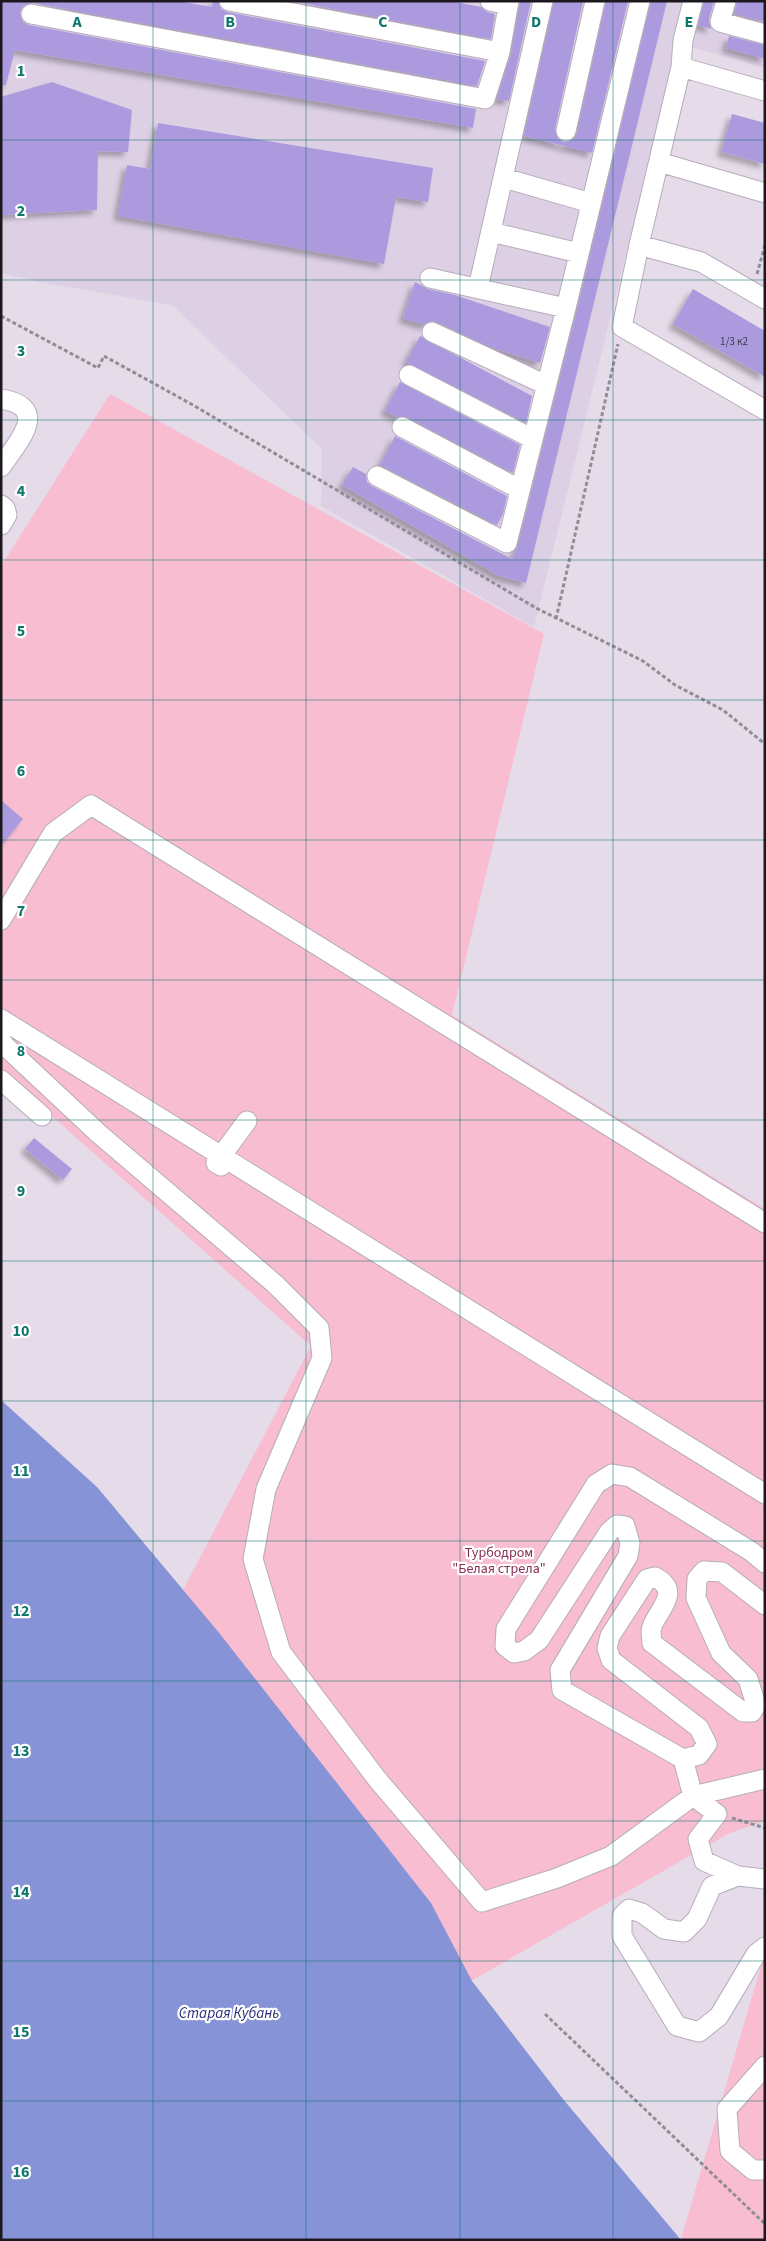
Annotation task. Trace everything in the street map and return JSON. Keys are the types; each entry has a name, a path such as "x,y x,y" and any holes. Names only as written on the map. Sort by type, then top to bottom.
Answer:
{"street":[{"path":"229,1 500,52"},
{"path":"478,288 543,1"},
{"path":"566,131 595,1"},
{"path":"377,476 507,543 640,1"},
{"path":"693,1 683,40 682,67 639,245 622,326 765,410"},
{"path":"726,1 720,22 765,34"},
{"path":"31,14 486,100 500,52 503,2"},
{"path":"682,67 765,91"},
{"path":"659,162 765,193"},
{"path":"504,178 591,203"},
{"path":"491,232 579,253"},
{"path":"639,245 701,262 758,296"},
{"path":"430,278 566,308"},
{"path":"432,332 546,385"},
{"path":"409,375 533,439"},
{"path":"1,399 12,400 29,417 29,426 1,467"},
{"path":"402,427 519,489"},
{"path":"1,505 5,508 7,515 1,525"},
{"path":"1,920 53,833 91,806 765,1223"},
{"path":"1,1019 765,1494"},
{"path":"1,1040 5,1046 98,1133 275,1284 319,1328 322,1358 266,1489 253,1560 281,1652 377,1779 482,1902 557,1878 611,1856 693,1796 765,1780"},
{"path":"1,1080 42,1116"},
{"path":"221,1157 246,1121"},
{"path":"765,1564 752,1552 630,1477 612,1474 596,1484 506,1629 506,1646 514,1653 524,1651 539,1640 609,1532 617,1525 625,1526 629,1531 628,1556 560,1670 562,1690 684,1759 699,1755 707,1744 699,1728 611,1660 607,1648 610,1636 647,1579 655,1577 662,1581 668,1590 666,1603 651,1630 652,1643 742,1712 752,1712 756,1705 748,1679 721,1653 696,1598 697,1579 704,1571 722,1572 765,1605"},
{"path":"684,1759 693,1796 717,1814 698,1839 704,1861 738,1876 765,1879"},
{"path":"738,1876 712,1886 697,1919 684,1932 664,1929 642,1913 629,1909 622,1916 622,1936 677,2026 699,2032 719,2016 756,1954 765,1947"},
{"path":"765,2066 727,2109 730,2151 753,2170 765,2170"}],"path":[{"path":"758,296 765,245"},
{"path":"1,316 98,368 104,356 194,405 478,575 556,619 592,634 619,650 643,661 675,685 723,710 765,744"},
{"path":"556,619 622,326"},
{"path":"717,1814 765,1828"},
{"path":"545,2014 765,2224"}],"shaded area":[{"path":"1,1 765,1 765,68 678,43 534,627 321,506 322,449 172,305 40,282 1,273"}],"green space":[{"name":"Турбодром \"Белая стрела\"","path":"110,394 544,634 452,1015 765,1209 765,1821 730,1833 471,1981 431,1903 183,1590 311,1346 1,1071 1,566"},
{"path":"765,1952 765,2240 681,2240 681,2239"}],"water":[{"name":"Старая Кубань","path":"1,1400 97,1487 220,1634 431,1903 472,1981 563,2099 681,2240 1,2240"}],"building":[{"path":"1,1 177,1 212,7 213,1 218,1 221,9 227,12 485,61 477,86 33,3 23,6 20,12 23,22 29,25 476,109 473,128 15,50 6,85 1,85"},
{"path":"291,1 451,1 481,7 487,12 495,14 491,39"},
{"path":"520,1 531,1 509,101 497,99 511,54"},
{"path":"554,1 583,1 555,129 558,139 564,142 574,139 577,133 606,1 628,1 592,153 524,136"},
{"path":"651,1 667,1 526,583 499,576 342,485 353,467 366,474 367,482 372,486 512,559 518,546 577,311"},
{"path":"704,1 714,1 709,19 711,29 698,25"},
{"path":"737,1 765,1 765,22 734,14"},
{"path":"729,36 765,45 765,59 726,48"},
{"path":"52,82 132,110 128,152 98,151 97,210 1,215 1,97"},
{"path":"732,114 765,123 765,164 721,152"},
{"path":"158,123 433,168 428,202 396,197 384,264 118,216 127,165 150,169"},
{"path":"415,282 428,289 455,295 550,327 540,363 490,347 437,322 431,321 424,325 403,318"},
{"path":"693,289 765,331 765,377 673,324"},
{"path":"420,336 532,396 526,423 406,362"},
{"path":"400,382 520,445 513,473 407,417 397,417 385,411"},
{"path":"395,436 507,496 503,514 497,525 380,465"},
{"path":"1,800 23,819 1,846"},
{"path":"34,1138 72,1169 63,1180 25,1149"}]}
